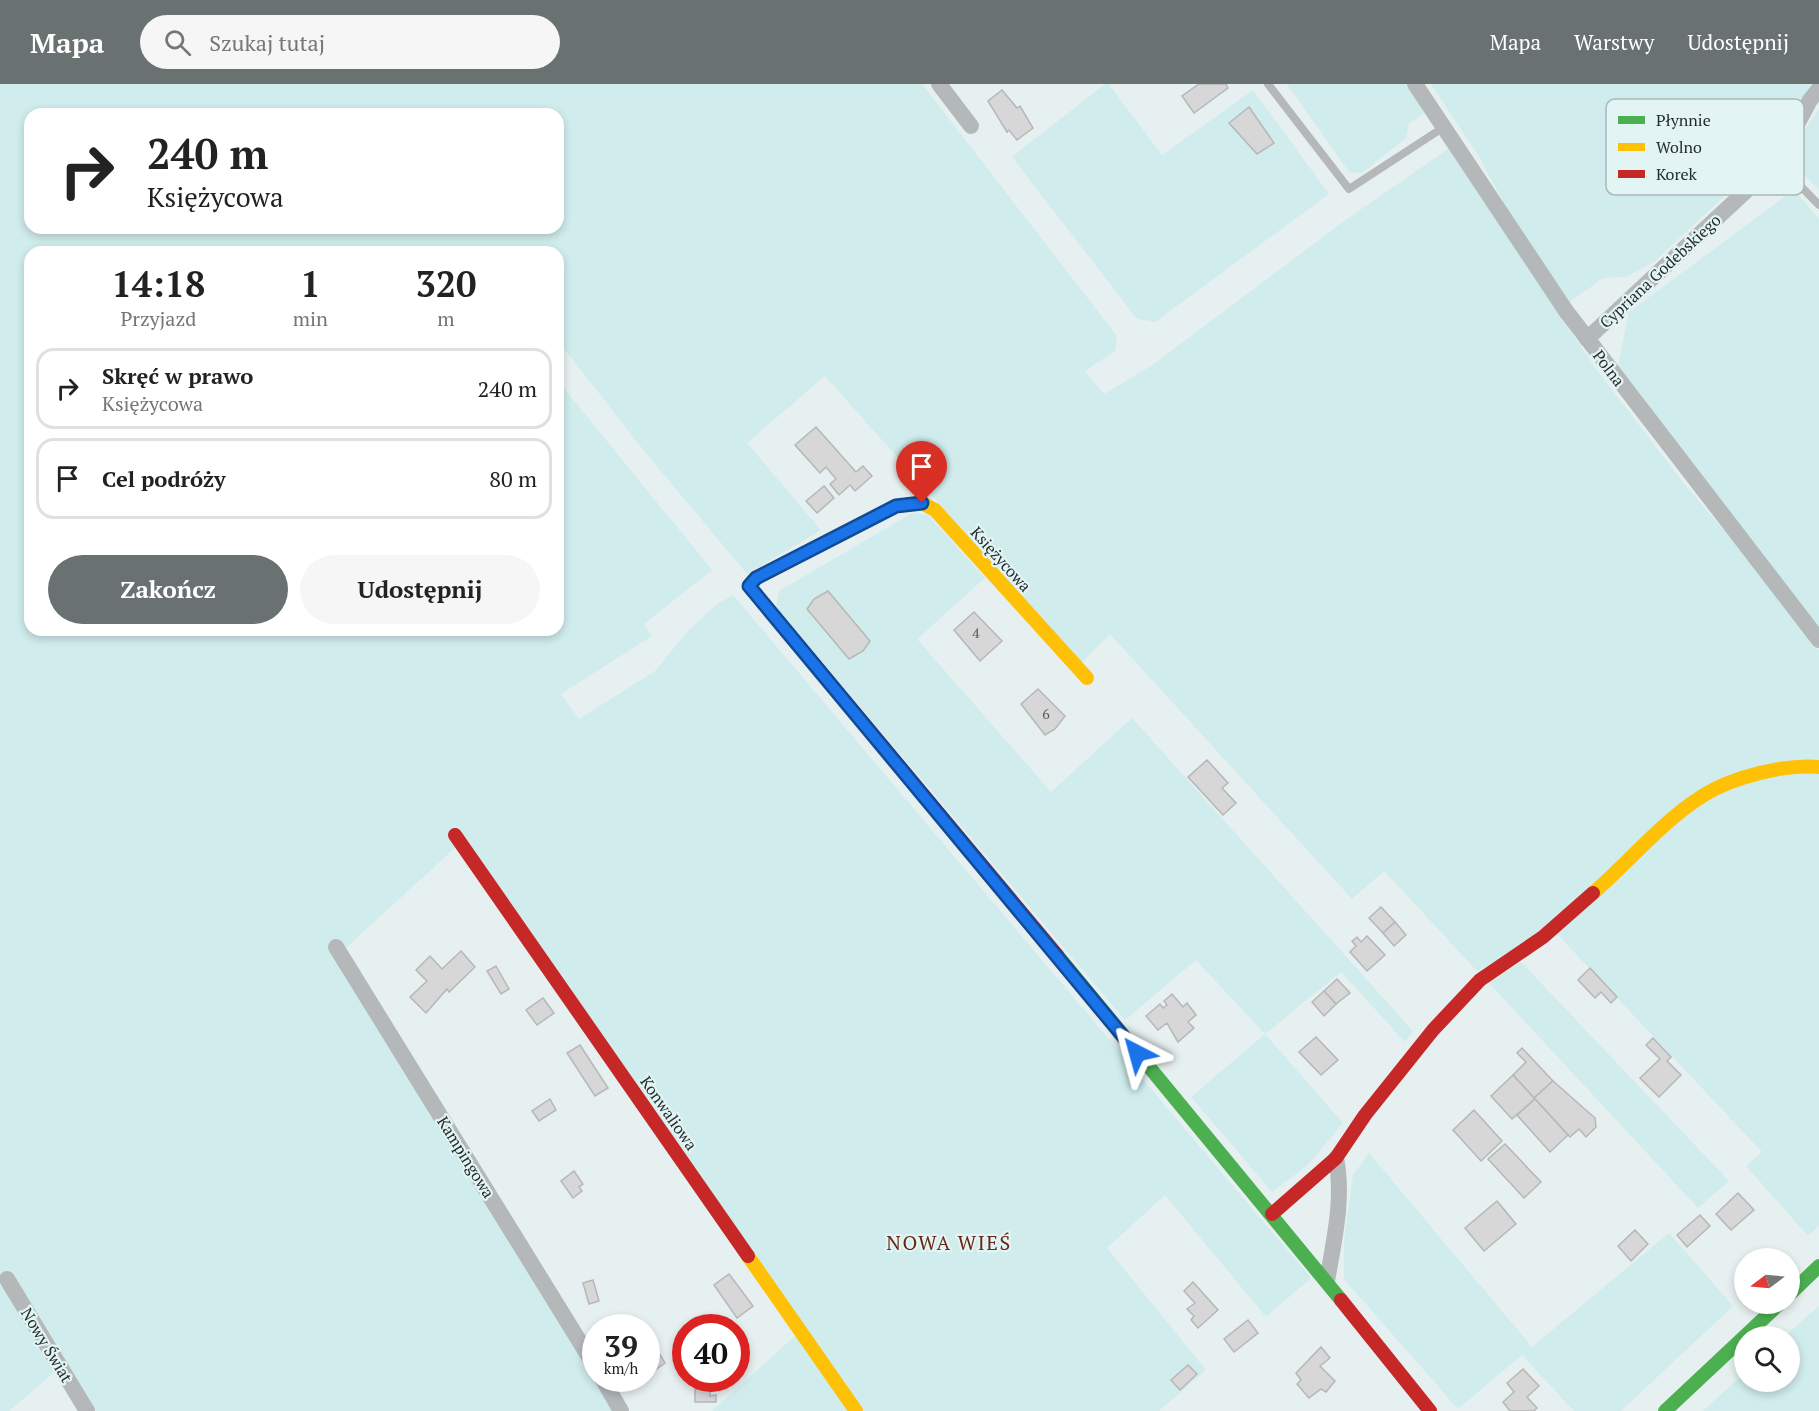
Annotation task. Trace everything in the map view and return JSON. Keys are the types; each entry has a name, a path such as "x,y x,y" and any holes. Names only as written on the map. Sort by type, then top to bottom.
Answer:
{"street":[{"path":"939,84 971,126"},
{"name":"Polna","path":"1416,84 1587,339 1819,640"},
{"name":"Cypriana Godebskiego","path":"1804,111 1819,89"},
{"name":"Cypriana Godebskiego","path":"1587,339 1742,195"},
{"name":"Księżycowa","path":"1087,678 935,510 922,503 896,506 756,578 749,586 1272,1214"},
{"path":"1430,1411 1272,1214 1336,1158 1365,1115 1432,1030 1480,980 1543,937 1704,795 1758,773 1819,767"},
{"name":"Konwaliowa","path":"455,835 856,1411"},
{"name":"Kampingowa","path":"336,947 582,1345"},
{"path":"1327,1281 1336,1232 1340,1182 1336,1158"},
{"path":"1800,1284 1819,1266"},
{"name":"Nowy Świat","path":"7,1279 87,1411"},
{"path":"1665,1411 1768,1314"},
{"path":"610,1392 621,1411"}],"lane":[{"path":"1268,84 1349,189 1444,128"},
{"path":"1804,190 1819,205"}],"shaded area":[{"path":"0,84 922,84 1117,336 1115,351 1085,371 1104,394 1151,366 1347,219 1448,149 1596,369 1685,485 1751,562 1819,650 1819,1226 1808,1236 1746,1166 1762,1152 1558,935 1477,971 1384,871 1352,899 1110,634 1081,663 825,376 747,443 821,530 747,574 645,452 564,349 564,246 24,246 24,636 564,636 564,388 712,570 644,624 652,636 561,694 579,719 655,671 687,632 716,605 733,595 1311,1278 1266,1317 1165,1195 1107,1248 1206,1370 1159,1411 859,1411 457,846 338,955 582,1360 582,1392 602,1392 613,1411 94,1411 58,1369 9,1411 0,1411"},
{"path":"1105,84 1112,84 1110,86 1162,155 1253,90 1329,194 1155,322 1137,319 1012,157"},
{"path":"1287,84 1405,84 1424,113 1409,123 1406,138 1362,173 1349,172"},
{"path":"1431,84 1814,84 1803,99 1606,99 1606,195 1726,195 1654,262 1625,277 1603,278 1570,302 1509,213 1481,160"},
{"path":"1819,110 1819,190 1804,175 1804,130"},
{"path":"1787,195 1798,195 1819,219 1819,629 1618,366 1629,312"},
{"path":"912,513 928,515 985,578 917,639 1051,792 1132,718 1413,1031 1405,1042 1341,972 1265,1034 1196,960 1125,1020 776,607 779,591"},
{"path":"1521,962 1729,1181 1698,1208 1489,983"},
{"path":"1265,1034 1343,1123 1308,1165 1272,1192 1191,1097"},
{"path":"1369,1153 1532,1347 1669,1233 1733,1306 1621,1411 1574,1411 1522,1355 1458,1409 1344,1279 1344,1240 1353,1175"},
{"path":"1819,1306 1819,1411 1703,1411 1734,1382 1734,1392 1800,1392 1800,1326 1796,1326"},
{"path":"795,1336 849,1411 712,1411 733,1392 750,1392 750,1377"}],"building":[{"path":"1199,84 1226,84 1228,88 1194,113 1182,96"},
{"path":"1002,90 1017,108 1020,106 1033,128 1017,140 1009,130 1007,132 988,101"},
{"path":"1249,107 1274,143 1257,154 1229,123"},
{"path":"816,427 856,472 863,466 872,476 855,491 850,485 839,495 830,484 836,479 826,467 820,473 795,445"},
{"path":"824,486 834,498 817,513 806,501"},
{"path":"828,591 870,641 863,651 849,659 807,609 814,599"},
{"path":"974,612 1002,641 980,661 954,630"},
{"path":"1038,689 1065,716 1055,729 1045,735 1021,704"},
{"path":"1207,760 1228,783 1222,788 1236,803 1223,815 1188,777"},
{"path":"1381,907 1395,922 1383,933 1369,918"},
{"path":"1395,922 1406,935 1394,946 1383,933"},
{"path":"1367,936 1385,955 1367,971 1350,952 1356,946 1352,941 1357,937 1361,942"},
{"path":"461,951 475,967 449,992 447,989 426,1013 410,997 427,981 416,970 430,956 442,969"},
{"path":"496,966 509,989 501,994 487,971"},
{"path":"1590,968 1617,997 1611,1003 1601,992 1595,998 1578,980"},
{"path":"1337,979 1350,993 1336,1004 1324,991"},
{"path":"1324,991 1336,1004 1324,1016 1312,1002"},
{"path":"1172,994 1183,1007 1187,1003 1196,1015 1188,1022 1194,1028 1178,1042 1167,1023 1158,1030 1146,1016 1160,1004 1163,1008 1167,1005 1164,1001"},
{"path":"543,998 554,1013 537,1025 526,1010"},
{"path":"1316,1037 1338,1060 1321,1075 1299,1052"},
{"path":"1653,1038 1671,1057 1667,1061 1681,1075 1659,1097 1640,1078 1660,1059 1646,1045"},
{"path":"580,1045 608,1088 595,1096 567,1053"},
{"path":"1522,1048 1553,1081 1534,1098 1513,1075 1526,1062 1517,1053"},
{"path":"1513,1075 1535,1099 1512,1119 1491,1096"},
{"path":"1553,1081 1595,1118 1596,1127 1586,1137 1579,1129 1570,1137 1534,1098"},
{"path":"550,1099 556,1110 539,1121 532,1111"},
{"path":"1535,1099 1568,1135 1550,1152 1517,1115"},
{"path":"1474,1110 1502,1141 1481,1161 1453,1130"},
{"path":"1505,1144 1541,1182 1524,1198 1488,1159"},
{"path":"574,1171 583,1184 579,1187 582,1191 573,1198 561,1181"},
{"path":"1738,1193 1754,1210 1731,1230 1716,1214"},
{"path":"1497,1201 1516,1224 1484,1251 1465,1228"},
{"path":"1700,1215 1710,1226 1687,1247 1677,1235"},
{"path":"1635,1230 1648,1244 1631,1261 1618,1246"},
{"path":"729,1274 753,1306 742,1314 734,1314 714,1285"},
{"path":"593,1280 599,1301 589,1304 583,1283"},
{"path":"1193,1282 1218,1310 1198,1328 1191,1320 1194,1316 1187,1309 1195,1303 1184,1291"},
{"path":"1248,1320 1258,1333 1234,1352 1224,1339"},
{"path":"1321,1347 1330,1358 1320,1366 1335,1381 1326,1392 1321,1389 1309,1398 1297,1384 1301,1380 1296,1373"},
{"path":"660,1355 665,1363 660,1366"},
{"path":"1188,1365 1197,1374 1180,1390 1171,1380"},
{"path":"1523,1369 1539,1386 1527,1397 1537,1408 1534,1411 1510,1411 1503,1402 1514,1392 1507,1383"},
{"path":"695,1392 710,1392 710,1396 716,1395 716,1402 695,1402"}],"traffic: fast":[{"path":"1057,955 1341,1300"},
{"path":"1800,1284 1819,1266"},
{"path":"1665,1411 1768,1314"}],"traffic: slow":[{"path":"770,571 896,506 922,503 935,510 1087,678"},
{"path":"1593,893 1660,829 1704,795 1729,783 1759,773 1790,768 1819,767"},
{"path":"748,1256 856,1411"}],"traffic: jam":[{"path":"770,571 756,578 749,586 1057,955"},
{"path":"455,835 748,1256"},
{"path":"1272,1214 1336,1158 1365,1115 1433,1030 1480,980 1543,937 1593,893"},
{"path":"1341,1300 1430,1411"}],"district":[{"name":"NOWA WIEŚ","path":"949,1243"}],"route":[{"path":"922,503 896,506 756,578 749,586 1137,1053"}]}
